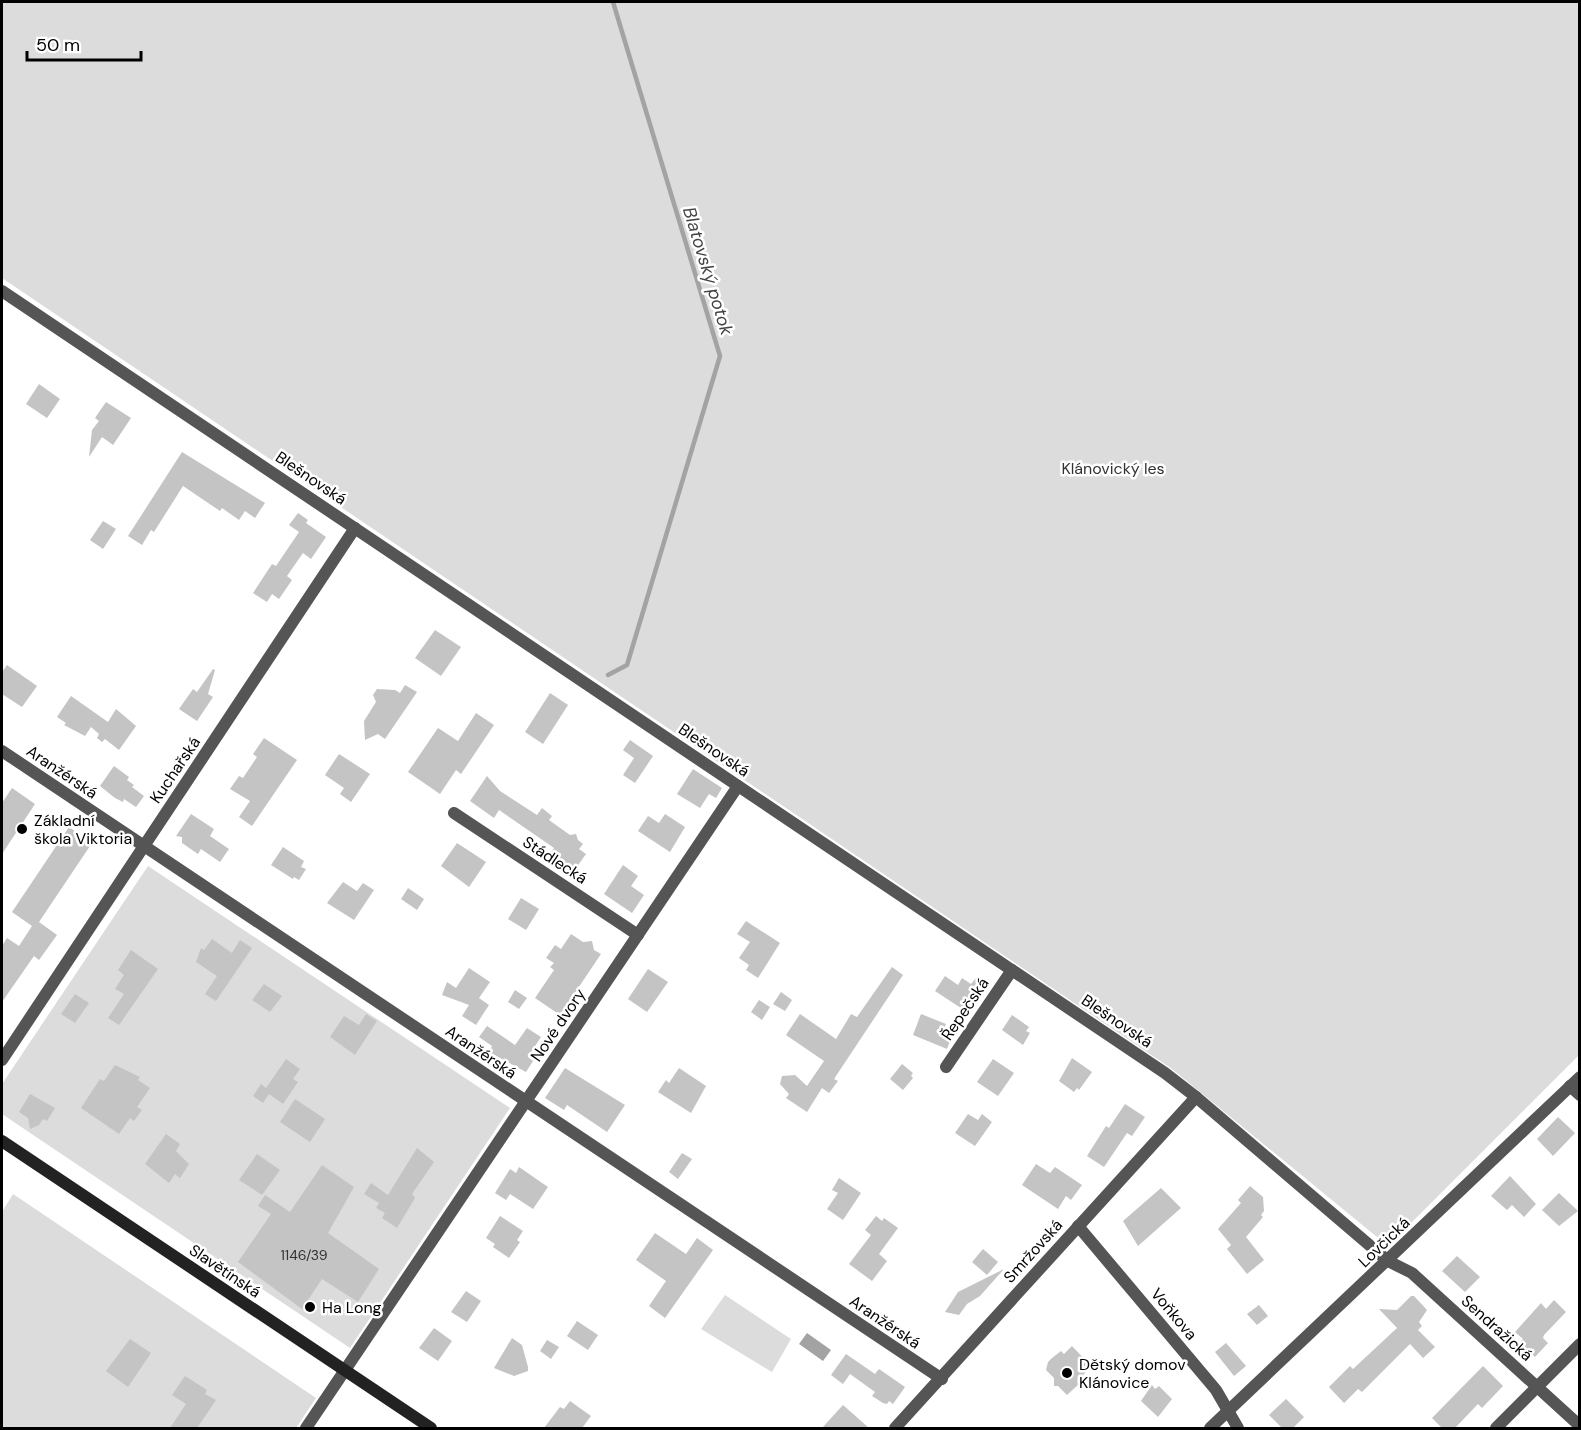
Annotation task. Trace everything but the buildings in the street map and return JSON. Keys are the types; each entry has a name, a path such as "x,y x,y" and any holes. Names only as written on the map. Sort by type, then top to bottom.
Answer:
{"street":[{"name":"Blešnovská","path":"2,291 1012,970 1196,1097 1388,1261"},
{"name":"Kuchařská","path":"2,1060 355,528"},
{"name":"Aranžérská","path":"2,751 942,1379"},
{"name":"Nové dvory","path":"306,1428 738,786"},
{"name":"Stádlecká","path":"454,813 638,935"},
{"name":"Řepečská","path":"946,1067 1012,970"},
{"name":"Lovčická","path":"1210,1428 1576,1086"},
{"name":"Smržovská","path":"895,1428 942,1379 1196,1097"},
{"name":"Slavětínská","path":"2,1141 431,1428"},
{"name":"Voňkova","path":"1078,1226 1216,1390 1238,1428"},
{"name":"Sendražická","path":"1388,1261 1412,1273 1580,1426"},
{"path":"1497,1428 1580,1344"}],"green space":[{"name":"Klánovický les","path":"2,2 1579,2 1579,1055 1388,1246 1172,1069 2,278"},
{"path":"148,866 510,1108 350,1348 2,1114 2,1084"},
{"path":"13,1194 316,1398 296,1428 2,1428 2,1212"},
{"path":"725,1295 791,1339 772,1372 701,1329"}],"shaded area":[{"path":"807,1333 831,1350 823,1361 799,1344"}],"waterway":[{"name":"Blatovský potok","path":"608,675 627,665 720,356 613,2"}],"place":[{"name":"Základní škola Viktoria","path":"22,829"},
{"name":"Ha Long","path":"310,1307"},
{"name":"Dětský domov Klánovice","path":"1067,1373"}]}
